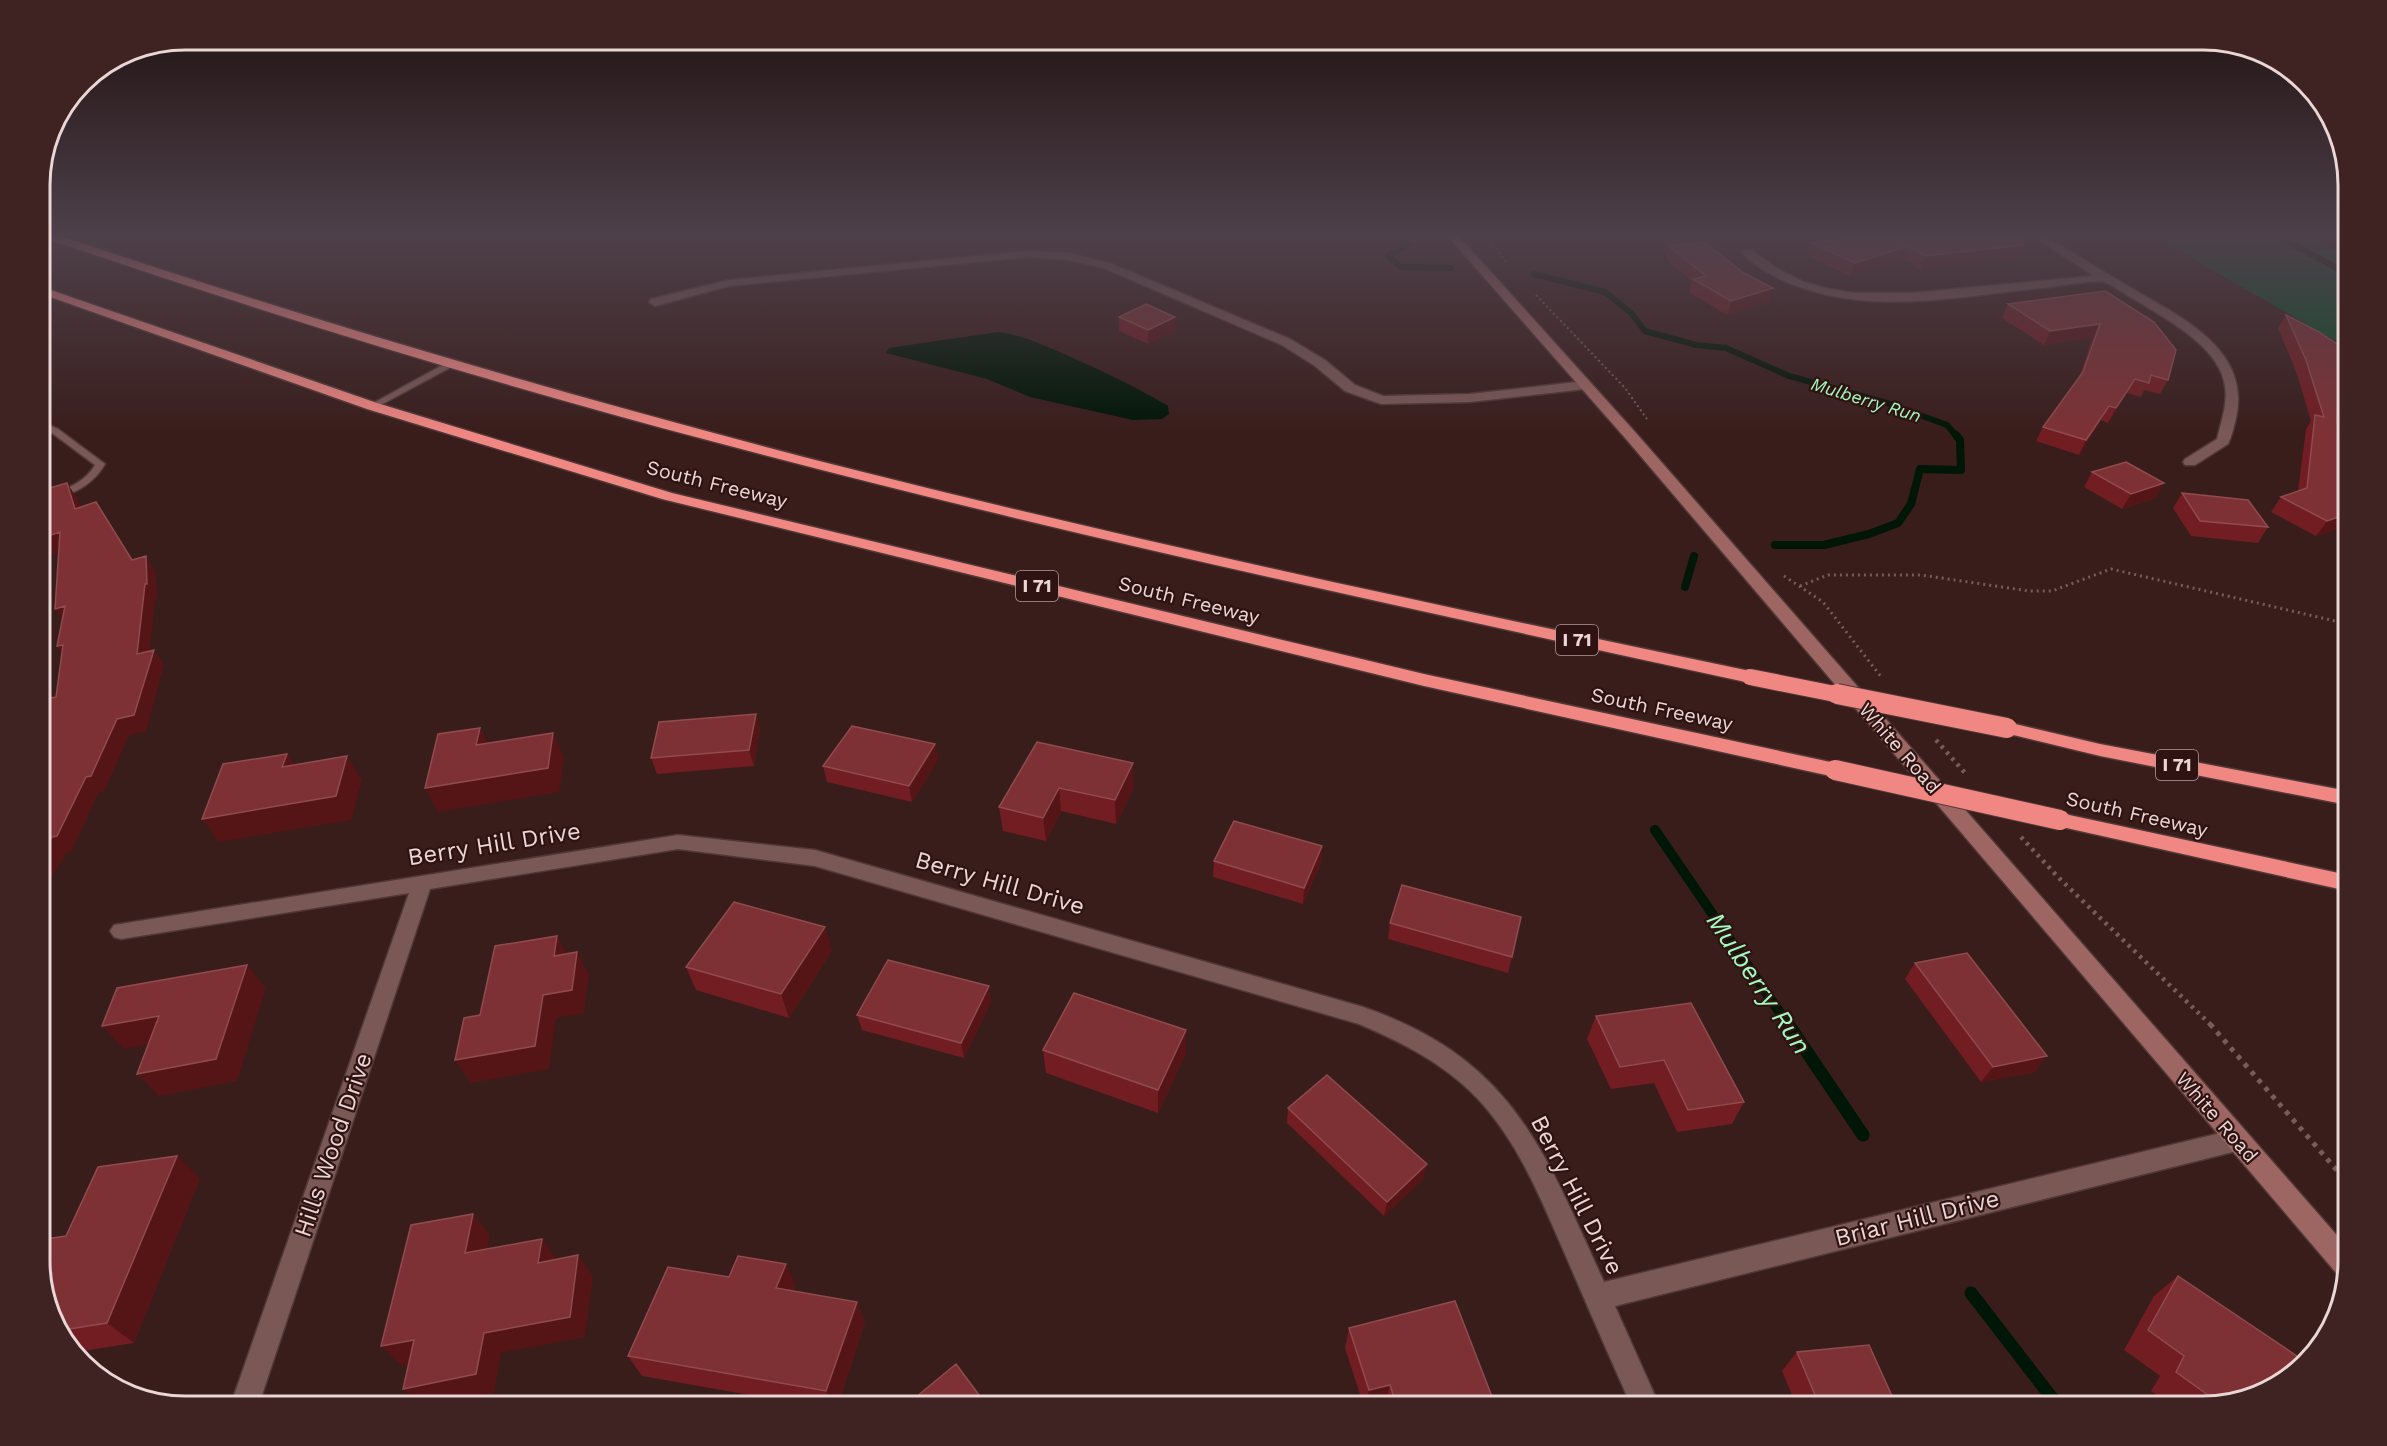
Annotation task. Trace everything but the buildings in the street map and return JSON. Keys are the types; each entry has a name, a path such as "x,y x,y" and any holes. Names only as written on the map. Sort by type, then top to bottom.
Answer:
{"highway":[{"name":"South Freeway","path":"72,300 372,406 667,496 1412,677 2338,881"},
{"name":"I 71","path":"243,300 450,364 796,459 1126,541 1750,677 2007,728 2100,750 2338,796"}],"street":[{"path":"655,302 661,300"},
{"path":"1189,300 1286,342 1320,363 1350,388 1381,400 1470,398 1585,385"},
{"name":"White Road","path":"1510,300 2338,1256"},
{"path":"2141,300 2200,338 2219,357 2231,379 2232,395 2223,441 2190,462"},
{"name":"Berry Hill Drive","path":"121,931 678,842 814,858 1363,1016 1405,1033 1447,1058 1480,1086 1509,1120 1545,1182 1641,1396"},
{"name":"Hills Wood Drive","path":"248,1396 422,884"},
{"name":"Briar Hill Drive","path":"1598,1297 2237,1140"}],"lane":[{"path":"372,406 450,364"},
{"path":"50,429 100,464 91,478 80,486 50,497"}],"path":[{"path":"1800,587 1828,575 1920,575 2029,591 2052,591 2110,569 2337,622"}],"green space":[{"path":"2265,300 2337,300 2337,342"}],"shaded area":[{"path":"998,332 1032,341 1104,372 1168,406 1169,414 1162,419 1133,420 1030,397 987,379 886,353 889,348"}],"waterway":[{"name":"Mulberry Run","path":"1615,300 1631,313 1645,331 1696,345 1726,348 1789,376 1887,403 1947,425 1957,437"},
{"name":"Mulberry Run","path":"1775,545 1824,545 1869,534 1898,523 1911,504 1920,469 1961,470 1960,440 1956,435"},
{"name":"Mulberry Run","path":"1685,587 1694,556"},
{"name":"Mulberry Run","path":"1655,830 1789,1026"},
{"name":"Mulberry Run","path":"1788,1024 1863,1135"},
{"name":"Mulberry Run","path":"1971,1293 2051,1396"}]}
